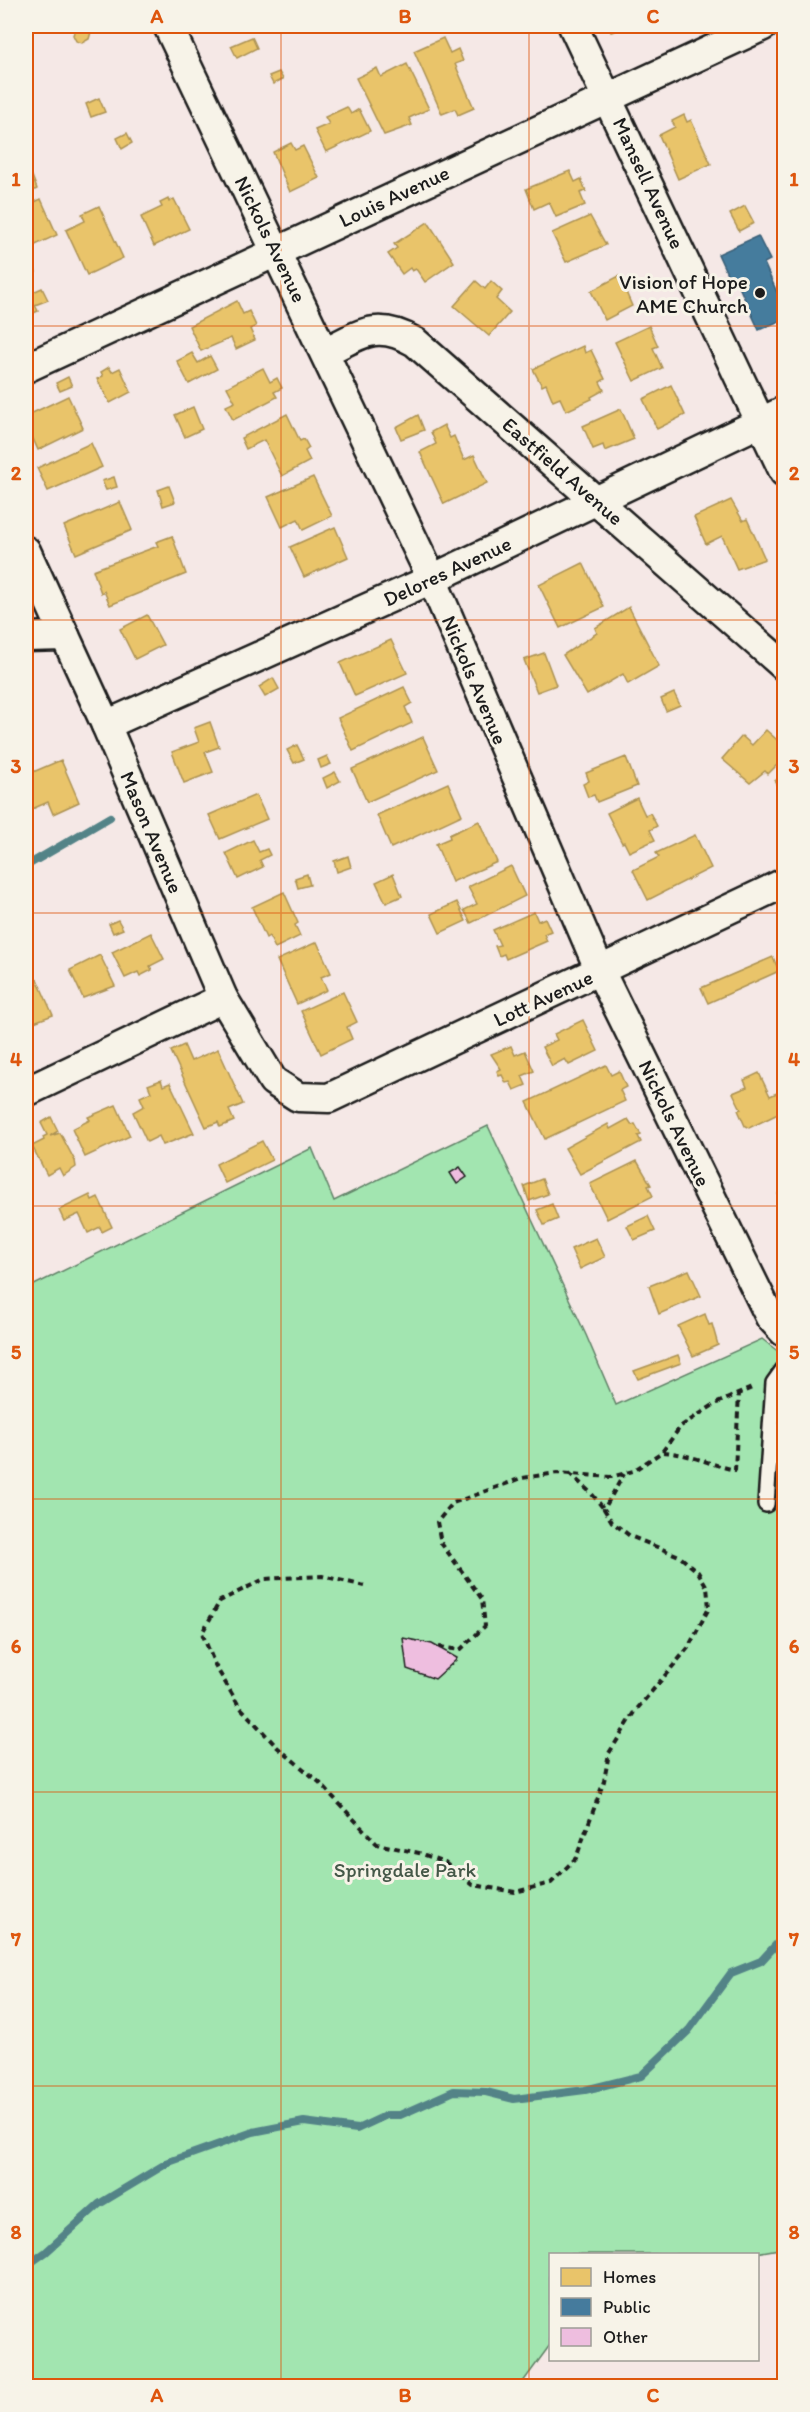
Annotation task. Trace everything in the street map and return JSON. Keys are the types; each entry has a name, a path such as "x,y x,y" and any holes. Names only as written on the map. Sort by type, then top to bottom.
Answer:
{"street":[{"name":"Nickols Avenue","path":"168,26 277,250 432,579 600,971 770,1317 784,1332"},
{"name":"Mansell Avenue","path":"573,26 773,416 784,472"},
{"name":"Louis Avenue","path":"26,368 763,26"},
{"name":"Eastfield Avenue","path":"325,352 356,336 380,329 396,332 415,342 784,666"},
{"name":"Delores Avenue","path":"106,725 432,579 773,416"},
{"name":"Mason Avenue","path":"26,551 106,725 223,998 273,1081 298,1097"},
{"path":"26,637 65,636"},
{"name":"Lott Avenue","path":"298,1097 329,1098 784,883"},
{"path":"26,1092 223,998"}],"lane":[{"path":"766,1504 774,1383 784,1369"}],"path":[{"path":"439,1647 460,1650 485,1626 482,1599 441,1543 437,1522 453,1503 522,1478 569,1473 611,1478 624,1474 662,1452 681,1426 715,1404 761,1384"},
{"path":"662,1452 689,1454 711,1464 735,1470 739,1394"},
{"path":"364,1586 322,1576 264,1579 220,1601 202,1633 215,1665 239,1706 277,1747 319,1782 377,1844 419,1853 445,1862 473,1885 515,1892 551,1883 576,1858 604,1781 609,1753 637,1709 688,1648 709,1608 707,1587 698,1572 679,1556 630,1536 612,1522 591,1493 569,1473"},
{"path":"604,1509 624,1474"}],"green space":[{"name":"Springdale Park","path":"488,1126 586,1335 616,1405 762,1339 784,1356 784,2248 756,2253 549,2253 549,2346 520,2386 26,2386 26,1289 312,1148 334,1201"}],"building: Homes":[{"path":"76,26 104,26 91,32 89,39 82,43 76,41 73,35"},
{"path":"608,26 630,26 611,32"},
{"path":"252,37 257,48 237,58 231,46"},
{"path":"443,38 450,53 458,49 463,61 455,64 474,108 458,115 455,109 442,114 414,51"},
{"path":"407,64 429,109 409,118 412,125 384,135 356,78 377,68 381,77"},
{"path":"279,72 283,79 273,84 269,76"},
{"path":"99,98 105,112 91,117 86,104"},
{"path":"347,107 351,114 359,109 370,131 326,152 315,130 329,124 325,117"},
{"path":"684,115 687,122 691,120 711,164 678,179 659,135 675,127 672,121"},
{"path":"127,133 132,143 122,149 117,138"},
{"path":"291,143 295,150 303,146 319,178 290,192 273,152"},
{"path":"570,171 575,182 581,179 586,191 580,193 585,205 556,217 549,202 534,209 526,189"},
{"path":"32,176 37,189 26,195 26,179"},
{"path":"41,199 57,235 29,248 26,243 26,217 30,215 26,206"},
{"path":"168,199 169,202 174,199 189,229 154,246 141,217 162,207 160,203"},
{"path":"99,206 123,258 87,275 66,230 85,221 82,214"},
{"path":"745,206 754,223 739,231 730,214"},
{"path":"590,216 606,245 566,262 552,233"},
{"path":"428,222 454,262 425,282 416,269 412,271 410,268 402,274 388,254 397,248 394,244"},
{"path":"30,259 36,272 26,277 26,262"},
{"path":"619,276 632,306 605,320 591,291"},
{"path":"26,281 31,293 42,288 48,300 35,305 38,311 26,316"},
{"path":"476,281 485,289 491,281 502,291 496,299 510,312 489,336 454,306"},
{"path":"237,301 243,314 249,311 256,326 250,329 255,340 236,349 231,338 201,351 189,326"},
{"path":"649,326 658,346 653,348 662,368 634,381 615,342"},
{"path":"583,346 585,353 591,350 605,379 600,382 604,390 591,397 592,399 566,411 560,398 553,401 546,384 542,386 533,369"},
{"path":"192,353 198,363 210,356 217,369 189,384 177,361"},
{"path":"109,367 112,372 120,368 131,392 110,403 97,379 103,376 101,372"},
{"path":"263,368 270,382 277,378 282,388 274,392 277,397 233,420 226,406 235,402 227,387"},
{"path":"68,377 72,386 60,391 56,383"},
{"path":"671,385 685,415 657,429 643,399"},
{"path":"68,396 83,428 38,450 26,423 26,416"},
{"path":"193,407 202,429 185,437 175,415"},
{"path":"621,409 634,439 605,451 603,445 593,449 583,426"},
{"path":"287,414 300,441 304,439 309,448 305,451 310,461 282,476 264,440 246,449 241,438"},
{"path":"418,415 424,430 401,439 396,427"},
{"path":"444,425 450,438 454,436 464,460 474,455 487,483 444,504 420,452 436,444 431,432"},
{"path":"91,443 102,467 48,491 37,468"},
{"path":"114,477 117,487 106,490 102,481"},
{"path":"313,477 332,516 303,530 298,519 282,527 268,497"},
{"path":"169,486 175,502 163,506 158,490"},
{"path":"731,500 743,521 747,519 765,559 737,569 722,536 706,544 694,517"},
{"path":"120,502 132,530 76,554 64,526"},
{"path":"335,527 348,557 304,577 290,547"},
{"path":"172,536 186,574 110,605 104,591 101,593 93,570 158,546 156,542"},
{"path":"583,563 604,607 560,628 539,585"},
{"path":"629,607 659,666 628,684 623,674 587,695 563,655 597,633 595,628"},
{"path":"147,615 163,645 135,659 120,629"},
{"path":"391,640 407,673 355,696 340,663"},
{"path":"544,653 556,685 537,692 524,660"},
{"path":"273,678 279,689 265,697 259,687"},
{"path":"404,687 412,703 405,707 412,723 353,751 338,718"},
{"path":"674,693 680,705 666,711 661,699"},
{"path":"210,722 219,747 205,752 213,772 184,783 172,752 199,742 194,728"},
{"path":"766,730 784,746 784,765 779,763 768,774 765,771 750,783 722,759 742,736 752,745"},
{"path":"423,737 438,770 367,802 352,769"},
{"path":"297,745 304,759 294,763 287,750"},
{"path":"327,756 331,764 321,768 318,760"},
{"path":"626,757 637,786 597,802 594,795 588,797 583,784 589,781 586,773"},
{"path":"61,760 79,802 53,814 48,802 30,810 26,800 26,775"},
{"path":"335,772 340,781 327,788 323,778"},
{"path":"784,774 784,786 780,789 775,781"},
{"path":"448,783 462,815 391,848 377,815"},
{"path":"256,795 267,819 220,839 209,815"},
{"path":"637,798 645,815 650,813 657,826 650,830 655,840 629,852 607,813"},
{"path":"479,821 497,862 452,882 436,844 450,838 449,835"},
{"path":"695,835 711,868 648,900 633,870 659,857 656,853"},
{"path":"253,840 259,852 267,849 270,855 260,860 263,867 238,879 226,853"},
{"path":"348,856 351,867 337,872 334,861"},
{"path":"511,866 525,896 471,923 464,910 477,904 468,887"},
{"path":"307,874 310,885 298,888 295,878"},
{"path":"393,874 402,896 386,903 376,882"},
{"path":"284,892 298,923 295,925 300,936 275,948 269,936 266,938 252,907"},
{"path":"457,902 466,921 440,933 431,914"},
{"path":"534,912 538,921 545,918 551,931 544,934 547,941 506,959 504,954 499,956 495,946 500,945 493,930"},
{"path":"118,920 123,929 113,933 109,924"},
{"path":"151,933 164,959 150,966 152,970 140,976 138,972 125,978 112,952"},
{"path":"317,942 331,973 321,977 327,990 297,1004 277,960"},
{"path":"100,955 115,986 83,998 70,970"},
{"path":"773,957 779,971 708,1003 701,988"},
{"path":"37,979 53,1015 26,1025 26,985"},
{"path":"343,992 357,1022 347,1027 352,1039 321,1054 301,1011"},
{"path":"583,1020 598,1051 569,1065 565,1059 552,1066 542,1047 557,1040 554,1034"},
{"path":"184,1045 191,1061 218,1049 243,1104 229,1110 234,1121 220,1127 218,1122 206,1127 171,1051"},
{"path":"511,1046 515,1055 525,1051 534,1071 522,1076 526,1085 514,1090 510,1082 506,1083 502,1075 499,1076 497,1071 501,1069 491,1054"},
{"path":"606,1065 611,1075 619,1071 626,1087 620,1090 625,1101 545,1139 527,1102"},
{"path":"759,1073 770,1096 784,1090 784,1111 749,1128 745,1126 738,1110 741,1109 733,1093 747,1087 744,1080"},
{"path":"161,1080 163,1086 170,1083 194,1133 163,1145 159,1136 147,1142 133,1112 144,1106 140,1097 151,1092 148,1085"},
{"path":"116,1105 130,1136 85,1157 72,1129 90,1120 88,1117"},
{"path":"51,1117 58,1131 50,1136 60,1133 75,1161 76,1167 63,1176 59,1168 47,1175 32,1146 44,1140 43,1137 47,1135 41,1123"},
{"path":"628,1119 632,1125 635,1124 641,1135 638,1136 641,1142 580,1174 565,1148 608,1124 610,1129"},
{"path":"262,1141 272,1160 225,1183 216,1164"},
{"path":"637,1161 651,1185 648,1186 653,1196 607,1219 590,1184"},
{"path":"542,1179 548,1194 529,1201 524,1186"},
{"path":"784,1191 784,1222 778,1207 783,1204 778,1194"},
{"path":"90,1195 92,1200 98,1197 112,1227 102,1232 100,1227 88,1233 79,1214 64,1221 59,1210"},
{"path":"552,1204 558,1219 544,1225 537,1210"},
{"path":"648,1216 655,1231 634,1240 627,1226"},
{"path":"596,1238 605,1257 580,1269 571,1249"},
{"path":"689,1270 701,1296 659,1314 649,1286"},
{"path":"705,1314 709,1325 712,1324 718,1345 693,1356 678,1326"},
{"path":"678,1355 681,1363 638,1379 634,1371"}],"building: Public":[{"name":"Vision of Hope AME Church","path":"758,236 770,260 764,263 784,308 784,319 759,330 734,276 729,278 718,254"}],"building: Other":[{"path":"460,1167 467,1177 457,1184 450,1173"},
{"path":"403,1638 432,1644 457,1658 435,1679 407,1669"}],"waterway":[{"path":"26,866 110,817"},
{"path":"26,2266 46,2252 99,2204 169,2162 253,2132 304,2122 357,2129 387,2115 400,2115 454,2091 486,2092 514,2099 585,2090 641,2076 689,2030 731,1973 761,1961 784,1936"}],"place":[{"name":"Vision of Hope AME Church","path":"760,293"}]}
